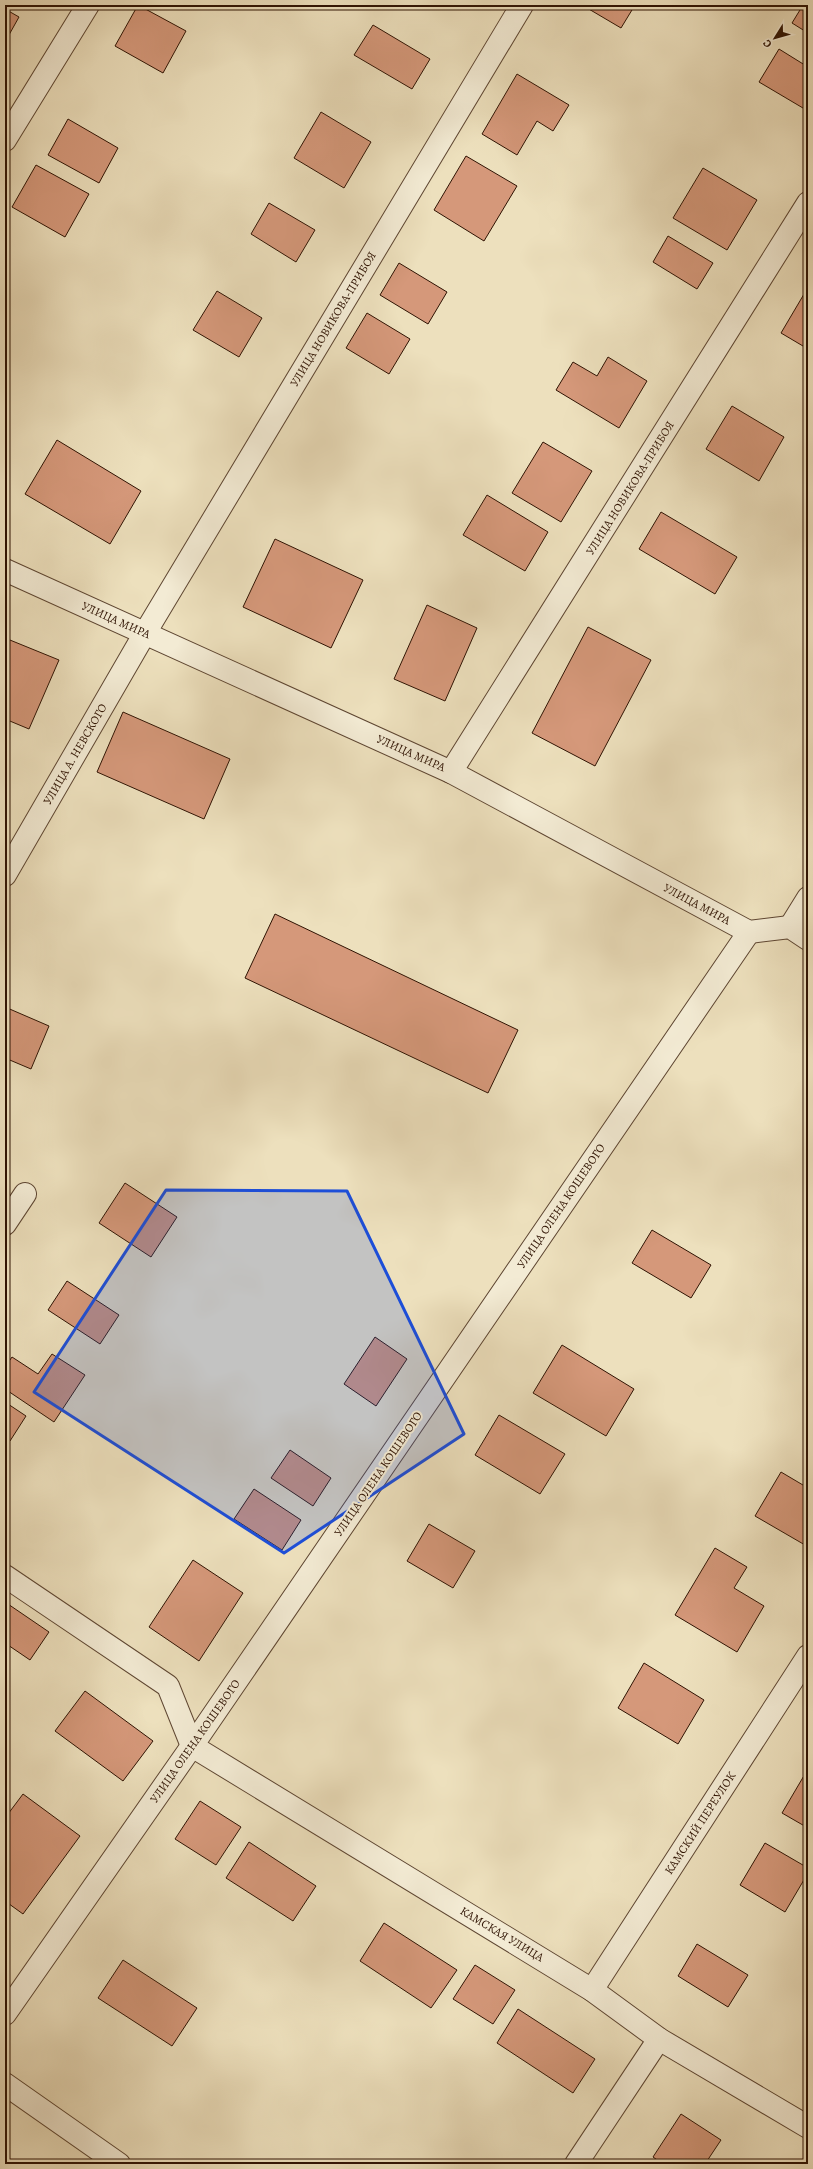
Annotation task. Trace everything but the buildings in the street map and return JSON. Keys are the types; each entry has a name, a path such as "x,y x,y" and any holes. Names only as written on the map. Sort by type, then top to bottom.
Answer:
{"street":[{"path":"5,140 88,5"},
{"name":"УЛИЦА НОВИКОВА-ПРИБОЯ","path":"145,633 522,5"},
{"name":"УЛИЦА НОВИКОВА-ПРИБОЯ","path":"451,772 808,203"},
{"name":"УЛИЦА МИРА","path":"5,570 451,772 749,932"},
{"name":"УЛИЦА А. НЕВСКОГО","path":"5,875 145,633"},
{"path":"790,927 808,898"},
{"path":"749,932 790,927 808,939"},
{"name":"УЛИЦА ОЛЕНА КОШЕВОГО","path":"5,2014 192,1746 749,932"},
{"path":"5,1224 25,1194"},
{"path":"5,1576 168,1686 192,1746"},
{"name":"КАМСКИЙ ПЕРЕУЛОК","path":"592,1990 808,1656"},
{"name":"КАМСКАЯ УЛИЦА","path":"192,1746 592,1990 659,2039 808,2128"},
{"path":"576,2164 659,2039"},
{"path":"5,2084 119,2164"}],"highlighted area":[{"path":"166,1190 347,1191 464,1434 284,1553 34,1392"}]}
